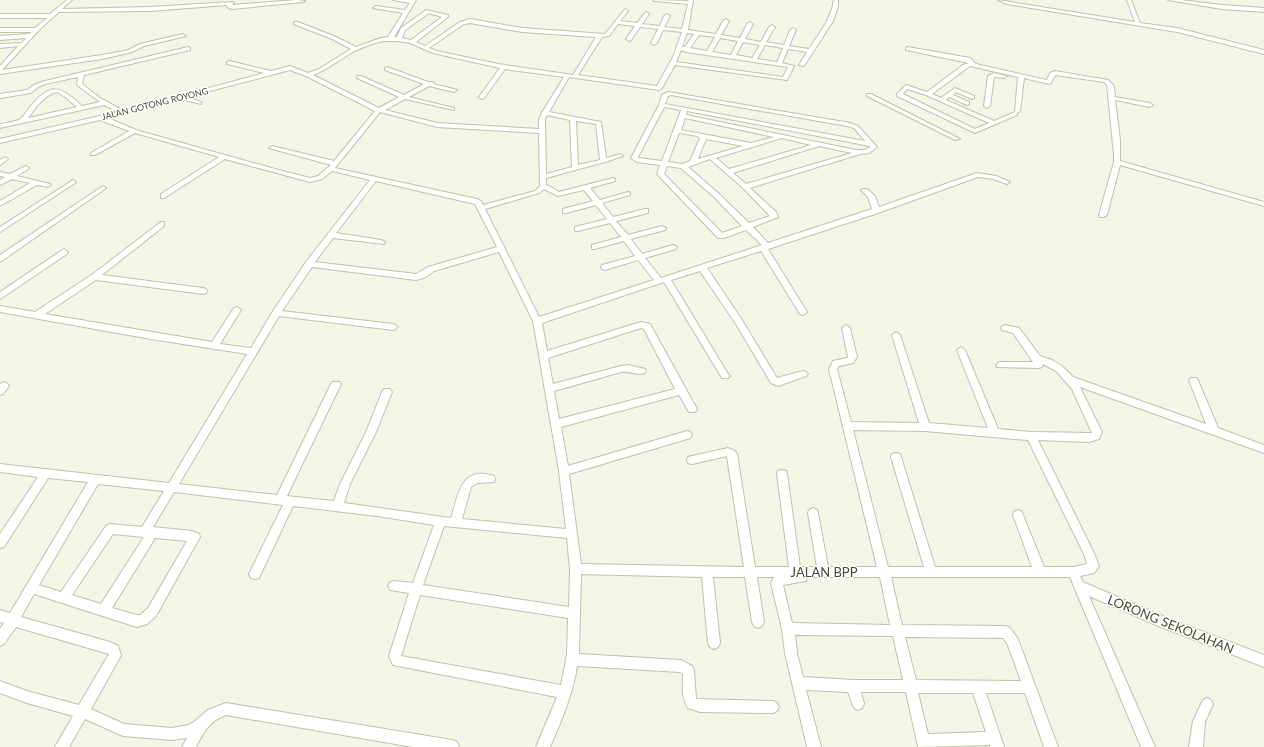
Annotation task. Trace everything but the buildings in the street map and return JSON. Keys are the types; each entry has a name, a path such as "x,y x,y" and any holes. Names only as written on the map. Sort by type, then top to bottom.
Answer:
{"street":[{"path":"0,69 36,30 70,0"},
{"path":"200,6 205,0"},
{"path":"390,39 414,1 395,0"},
{"path":"308,75 321,70 356,49 378,41 399,39 412,42 449,56 503,67 659,88 670,72 679,48 689,16 691,2 655,0"},
{"path":"802,65 834,15 836,0"},
{"path":"1000,0 1007,3 1192,34 1264,52"},
{"path":"1129,0 1138,24"},
{"path":"1170,0 1222,7 1264,10"},
{"path":"234,2 229,7 303,1"},
{"path":"59,11 156,9 200,6 220,2 234,2"},
{"path":"376,8 407,12"},
{"path":"85,18 93,10"},
{"path":"425,48 462,23 470,21 522,30 600,36 607,35 625,11"},
{"path":"399,39 403,29 428,12 446,16 412,42"},
{"path":"629,39 646,14"},
{"path":"0,16 52,16"},
{"path":"654,43 667,16"},
{"path":"617,22 742,39 810,51"},
{"path":"709,53 726,22"},
{"path":"296,23 334,38 356,49"},
{"path":"732,57 750,24"},
{"path":"754,60 772,27"},
{"path":"0,30 36,30"},
{"path":"779,64 793,30"},
{"path":"686,50 697,33"},
{"path":"0,38 32,36"},
{"path":"0,72 114,51 132,50 142,45 184,36"},
{"path":"481,208 537,192 543,187 542,118 544,112 600,36"},
{"path":"0,46 24,44"},
{"path":"673,63 696,59 709,53 792,66 784,81 761,75 716,69 696,59 686,50 679,48"},
{"path":"0,96 29,92 36,86 43,83 188,49"},
{"path":"908,49 970,60 973,64 1021,78"},
{"path":"716,69 723,55"},
{"path":"737,72 744,58"},
{"path":"761,75 767,62"},
{"path":"229,63 272,74"},
{"path":"928,94 965,66 973,64"},
{"path":"482,97 503,67"},
{"name":"JALAN GOTONG ROYONG","path":"0,141 183,98 290,68 308,75 379,110 441,126 542,131"},
{"path":"387,69 454,90"},
{"path":"987,106 991,76 998,75 1046,82 1050,80 1052,74 1058,73 1106,81 1112,85 1118,152 1117,162 1103,215"},
{"path":"81,74 79,84 81,86 105,103 123,113"},
{"path":"359,77 404,97 452,109"},
{"path":"869,95 963,136 1016,113 1021,78"},
{"path":"101,118 134,131 310,180 320,178 333,167 379,110 430,83"},
{"path":"963,136 897,96 906,87 928,94 994,123"},
{"path":"942,100 955,90 972,98"},
{"path":"22,121 45,94 59,91 81,108"},
{"path":"744,187 860,153 874,147 856,127 848,124 670,93 665,94 662,105 634,158 638,160 683,166 783,136"},
{"path":"949,95 967,102"},
{"path":"183,98 199,103"},
{"path":"1112,98 1150,105"},
{"path":"0,126 105,103"},
{"path":"36,105 50,115"},
{"path":"662,105 684,113 860,153"},
{"path":"964,110 1006,118"},
{"path":"544,112 597,122 600,124 603,160"},
{"path":"684,113 786,127 872,144"},
{"path":"684,113 660,172 660,176 719,235 724,236 774,217 711,157"},
{"path":"573,118 575,168"},
{"path":"783,136 786,127"},
{"path":"93,154 134,131"},
{"path":"677,131 751,145"},
{"path":"694,162 703,139 702,136"},
{"path":"728,172 821,144"},
{"path":"272,148 374,179 478,203 502,248 537,321 564,472 576,569 572,660 569,680 551,730 543,747"},
{"path":"544,177 620,156"},
{"path":"164,196 224,157"},
{"path":"1117,162 1264,204"},
{"path":"683,166 716,195 765,246 802,312"},
{"path":"0,183 26,168"},
{"path":"0,174 48,185"},
{"path":"537,321 876,210 977,175 994,177 1007,182"},
{"path":"104,610 149,532 172,488 276,313 309,264 374,179"},
{"path":"543,187 550,188 558,194 613,180"},
{"path":"0,204 36,182"},
{"path":"0,230 73,182"},
{"path":"586,187 641,257 662,280 725,376"},
{"path":"0,259 103,188"},
{"path":"865,190 870,196 876,210"},
{"path":"566,211 628,194"},
{"path":"578,229 645,211"},
{"path":"36,316 94,277 161,224"},
{"path":"595,247 662,228"},
{"path":"331,235 381,242"},
{"path":"605,267 673,247"},
{"path":"309,264 416,277 421,276 431,268 502,248"},
{"path":"0,296 64,252"},
{"path":"702,267 739,322 774,380 778,382 803,374"},
{"path":"94,277 203,291"},
{"path":"0,308 36,316 253,352"},
{"path":"214,346 237,310"},
{"path":"276,313 393,327"},
{"path":"543,356 641,325 647,326 692,409"},
{"path":"846,328 853,357 850,361 836,363 833,368 925,744 995,743 977,686"},
{"path":"1000,365 1038,365 1039,363 1016,330 1005,328"},
{"path":"896,335 925,427"},
{"path":"961,350 994,432"},
{"path":"847,426 925,427 1030,436 1089,438 1096,436 1097,432 1071,380 1051,362 1037,359"},
{"path":"549,389 625,368 642,371"},
{"path":"1071,380 1264,448"},
{"path":"1194,380 1213,430"},
{"path":"255,574 336,384"},
{"path":"556,424 681,390"},
{"path":"337,507 345,484 371,432 387,392"},
{"path":"564,472 687,435"},
{"name":"JALAN BPP","path":"576,569 707,572 1073,572 1090,569 1093,566 1092,562 1030,436"},
{"path":"692,460 728,452 732,454 758,622"},
{"path":"896,457 932,572"},
{"path":"0,468 337,507 455,523 572,534"},
{"path":"0,543 46,473"},
{"path":"782,474 795,572"},
{"path":"455,523 467,485 470,481 477,478 490,479"},
{"path":"0,640 95,479"},
{"path":"813,513 818,572 810,576 777,581 777,585 788,629 798,683 814,747"},
{"path":"1018,515 1040,572"},
{"path":"441,521 416,589 395,656 396,660 564,692"},
{"path":"31,588 63,598 104,610 137,621 146,619 152,612 195,539 195,536 113,528 107,532 63,598"},
{"path":"707,572 714,643"},
{"path":"1073,572 1148,747"},
{"path":"394,586 574,613"},
{"name":"LORONG SEKOLAHAN","path":"1079,586 1156,619 1264,661"},
{"path":"0,616 114,650 112,660 62,747"},
{"path":"788,629 1006,632 1012,639 1051,747"},
{"path":"572,660 681,666 688,670 690,674 689,698 692,704 700,706 773,706"},
{"path":"798,683 853,686 911,685 1030,687"},
{"path":"853,686 858,704"},
{"path":"0,687 27,697 82,712 123,730 172,734 190,731 200,726"},
{"path":"1196,747 1199,720 1207,704"},
{"path":"189,747 200,726 212,714 226,709 452,747"}]}
